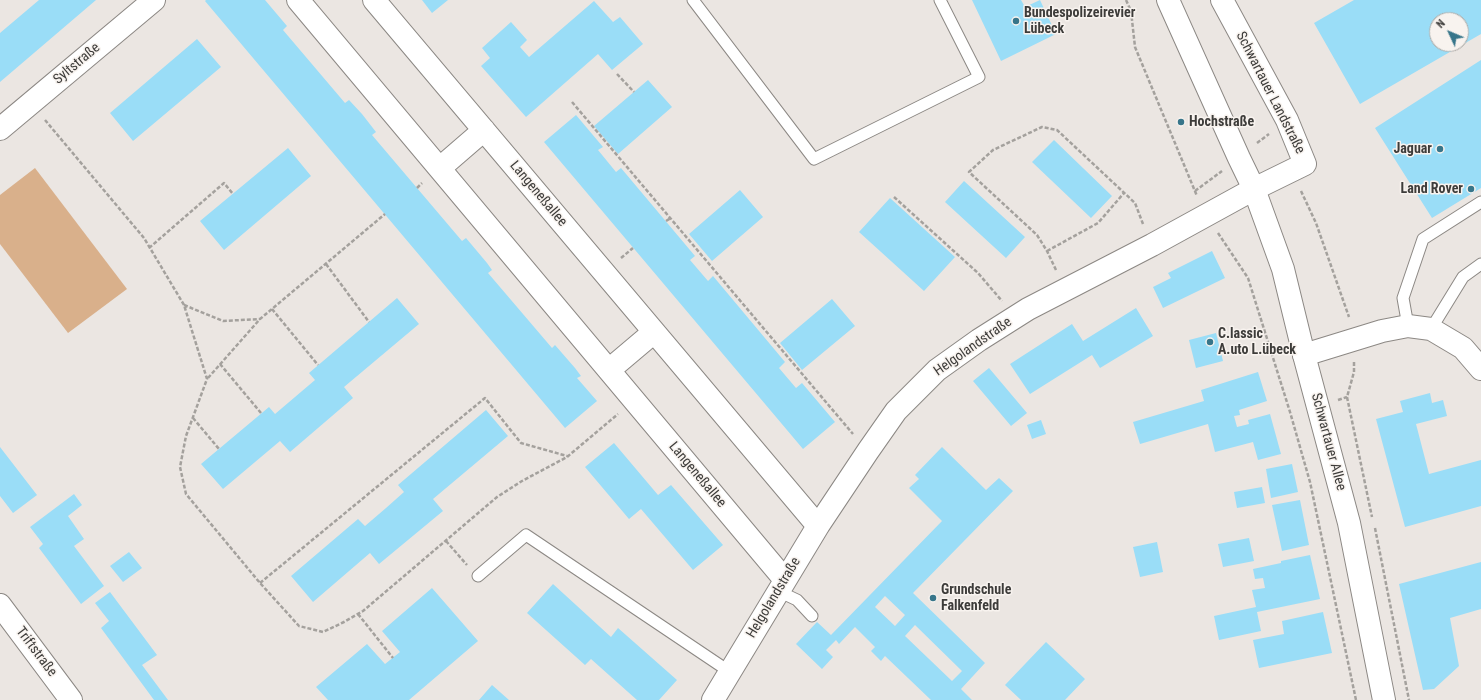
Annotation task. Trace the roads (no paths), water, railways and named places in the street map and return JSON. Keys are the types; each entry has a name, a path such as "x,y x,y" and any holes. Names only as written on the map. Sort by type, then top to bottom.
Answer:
{"street":[{"name":"Syltstraße","path":"0,129 154,0"},
{"name":"Langeneßallee","path":"298,0 609,370 782,586"},
{"name":"Langeneßallee","path":"374,0 818,526"},
{"path":"1168,0 1254,189"},
{"name":"Schwartauer Landstraße","path":"1222,0 1286,120 1305,164 1254,189"},
{"path":"440,168 484,130"},
{"name":"Helgolandstraße","path":"713,700 818,526 868,451 896,411 937,370 1016,317 1065,289 1152,245 1254,189"},
{"name":"Schwartauer Allee","path":"1254,189 1283,269 1349,523 1384,700"},
{"path":"1304,354 1382,331 1408,326 1431,328 1463,348 1481,369"},
{"path":"609,370 654,332"},
{"name":"Triftstraße","path":"0,605 72,700"}],"lane":[{"path":"693,0 814,159 979,77 940,0"},
{"path":"1408,326 1403,298 1423,239 1481,202"},
{"path":"1431,328 1463,277 1481,264"},
{"path":"478,576 526,535 730,672"},
{"path":"782,586 812,616"}],"place":[{"name":"Bundespolizeirevier Lübeck","path":"1016,21"},
{"name":"Hochstraße","path":"1181,122"},
{"name":"Jaguar","path":"1440,149"},
{"name":"Land Rover","path":"1471,189"},
{"name":"C.lassic A.uto L.übeck","path":"1210,342"},
{"name":"Grundschule Falkenfeld","path":"933,598"}]}
